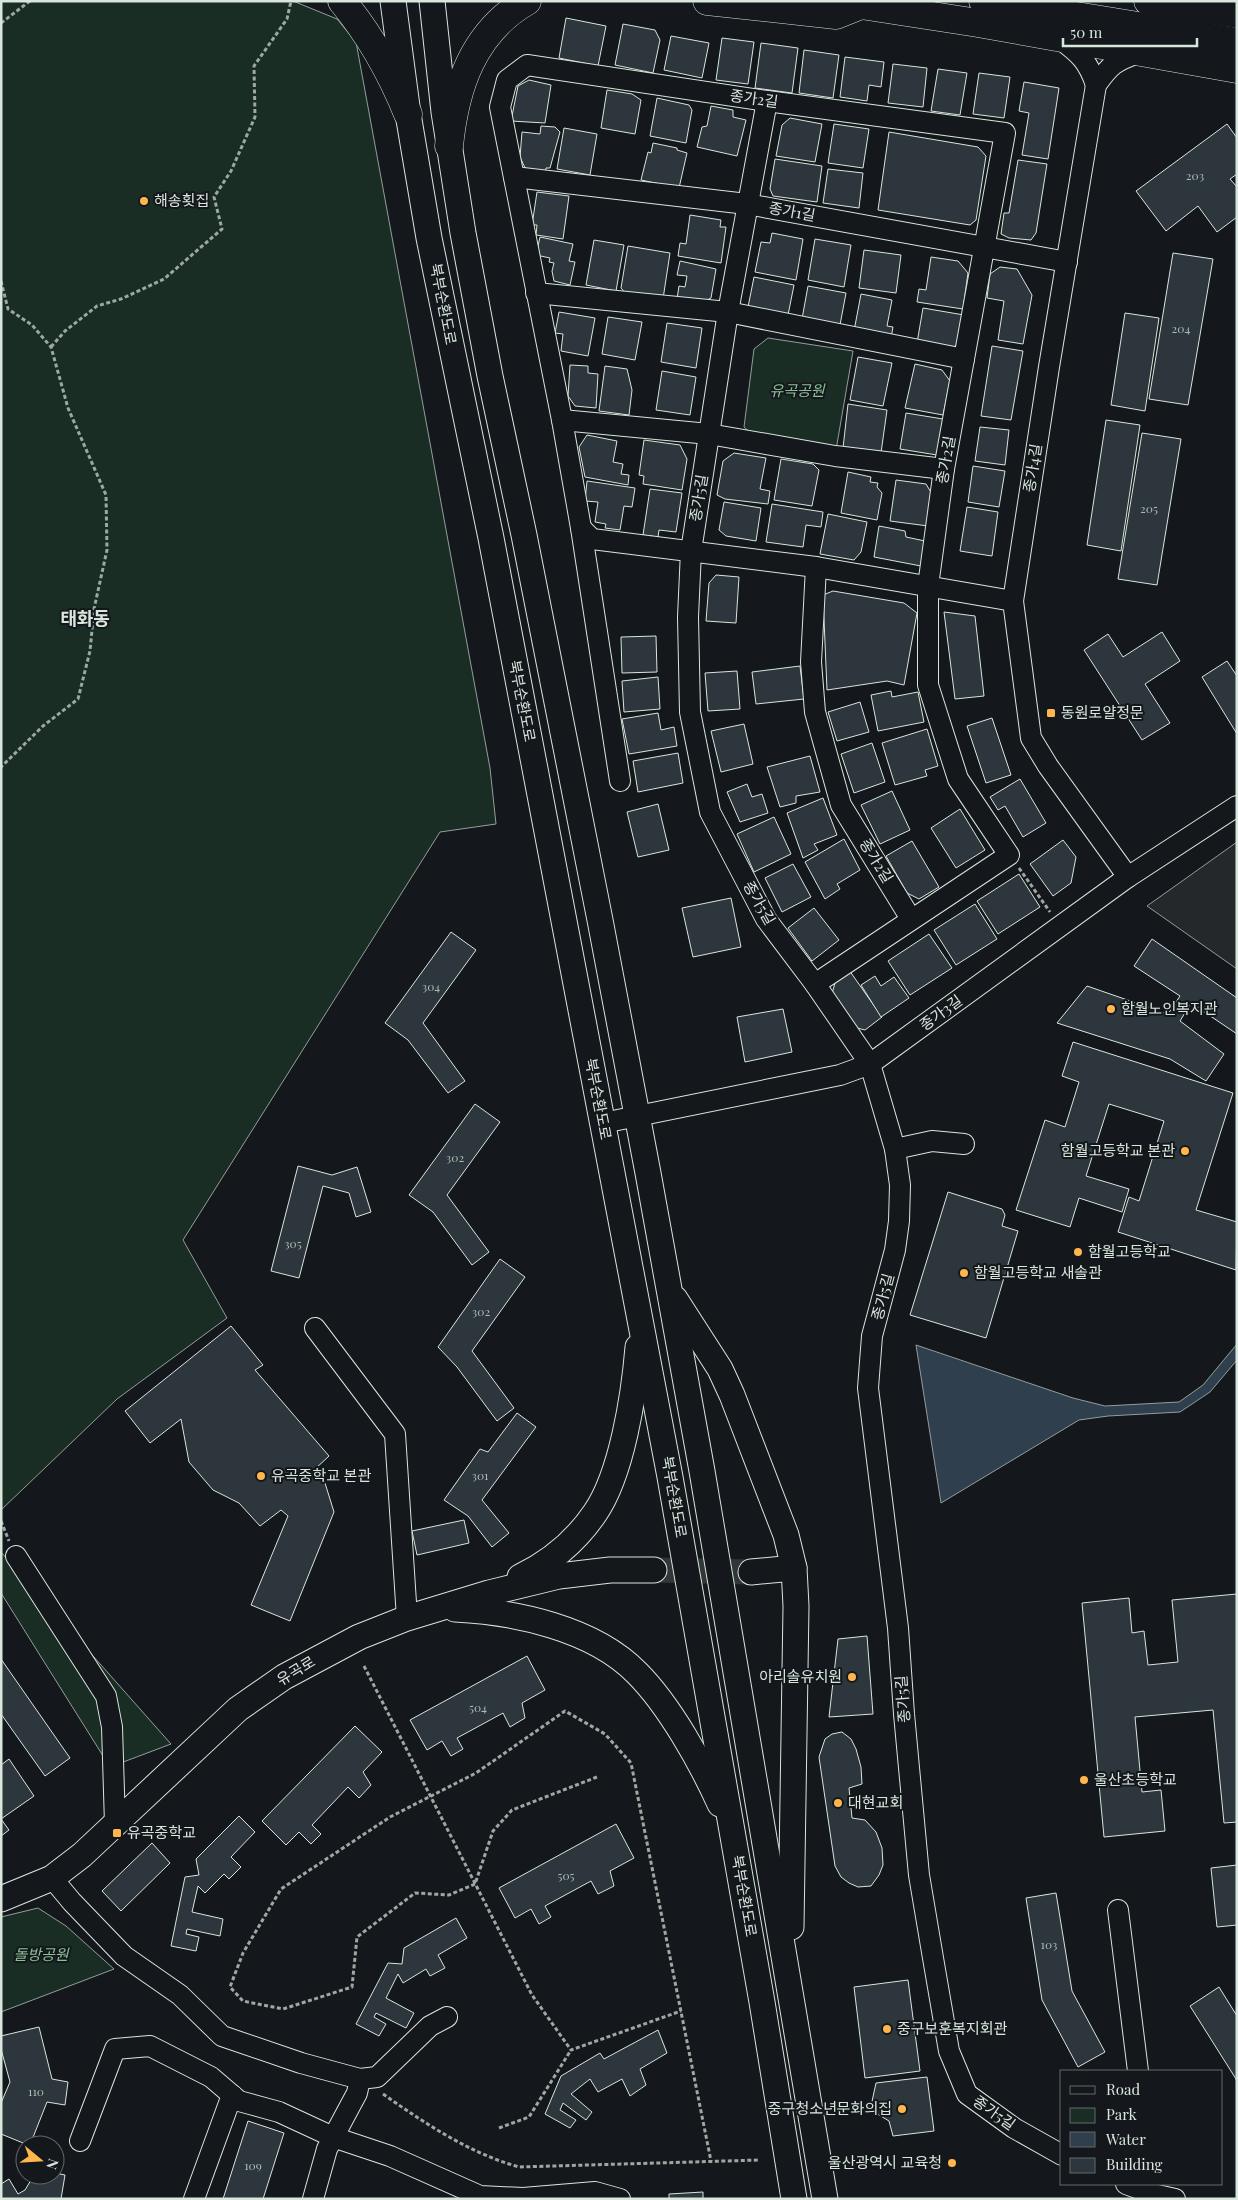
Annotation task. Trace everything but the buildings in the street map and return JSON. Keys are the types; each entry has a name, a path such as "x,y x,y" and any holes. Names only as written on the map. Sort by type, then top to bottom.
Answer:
{"highway":[{"path":"342,1 363,26 383,58 408,114"},
{"path":"450,146 456,100 465,73 477,49 491,30 509,12 527,1"},
{"path":"707,1 836,15 857,3 980,12 1059,26 1237,42"},
{"path":"1148,1 1237,14"},
{"path":"1218,1 1237,4"},
{"path":"1059,26 1138,53 1237,69"}],"main road":[{"name":"북부순환도로","path":"393,1 408,114 430,238 491,538 670,1478 733,1832 794,2199"},
{"name":"북부순환도로","path":"432,1 450,146 488,367 597,900 669,1288 707,1500 825,2199"},
{"path":"669,1288 720,1368 786,1535 794,1568 796,1606 792,1999"},
{"path":"489,1593 546,1563 567,1547 596,1512 616,1465 626,1423 636,1373 640,1320"},
{"path":"751,1572 794,1568"},
{"name":"유곡로","path":"1,1899 52,1878 82,1855 238,1709 284,1677 359,1637 407,1618 442,1609 489,1593 559,1576 610,1570 654,1570"},
{"path":"442,1609 493,1613 542,1622 572,1632 607,1650 637,1672 663,1705 691,1749 713,1788 733,1832"}],"street":[{"path":"1059,26 1090,68 1096,85"},
{"name":"종가4길","path":"1128,877 1048,766 1031,738 1013,601 1049,367 1096,85 1105,71 1118,60 1138,53"},
{"name":"종가2길","path":"620,780 581,528 562,420 500,107 506,80 527,65 767,101 1005,133 944,469 928,586 928,685 958,779 1009,855"},
{"name":"종가5길","path":"767,101 728,312 691,551 688,617 690,712 710,812 766,919 815,984 870,1064 895,1149 900,1186 899,1221 895,1250 872,1336 868,1388 898,1628 919,1875 949,2051 967,2094 1014,2128 1060,2154"},
{"name":"종가1길","path":"514,177 747,204 1068,262"},
{"path":"536,293 728,312 964,359"},
{"path":"562,420 709,434 835,456 944,469"},
{"path":"581,528 592,539 816,567 1013,601"},
{"name":"종가2길","path":"816,567 811,662 818,721 841,805 912,918"},
{"name":"종가3길","path":"603,1123 840,1075 870,1064 1128,877 1237,806"},
{"path":"815,984 1009,855"},
{"path":"895,1149 932,1141 964,1144"},
{"path":"315,1328 395,1434 407,1618"},
{"path":"16,1556 106,1696 112,1727 115,1824"},
{"path":"52,1878 72,1902 124,1956 180,1995 222,2036 301,2063 360,2079 376,2077 430,2026 447,2018"},
{"path":"1118,1910 1138,2070"},
{"path":"80,2141 115,2049 150,2046 211,2077 239,2101 279,2112 333,2137 390,2156 480,2196 523,2198 595,2192 620,2199"},
{"path":"314,2199 326,2149 357,2092 360,2079"},
{"path":"194,2199 232,2095"},
{"path":"1131,2185 1152,2189 1175,2199"}],"path":[{"path":"1,23 30,1"},
{"path":"51,347 65,331 96,306 121,299 164,279 222,229 214,197 231,171 255,117 254,66 287,19 291,1"},
{"path":"1,281 8,309 32,325 51,347 68,408 106,495 107,550 94,609 90,651 78,699 43,726 1,767"},
{"path":"1009,855 1060,927"},
{"path":"364,1666 532,1995 571,2050"},
{"path":"596,1777 512,1810 493,1831 475,1884 449,1895 415,1893 357,1937 352,1987 283,2008 243,2001 230,1987 242,1952 281,1889 390,1818 476,1773 564,1711 605,1734 631,1764 711,2161"},
{"path":"499,2128 528,2117 571,2050 681,2010"},
{"path":"360,2079 461,2144 494,2160 519,2167 760,2160"}],"green space":[{"path":"1,1 293,1 337,19 356,42 490,768 496,824 440,832 183,1240 227,1318 117,1399 1,1510"},
{"name":"유곡공원","path":"768,338 853,351 836,450 755,437 744,427 754,349"},
{"path":"1,1552 171,1744 110,1767 1,1593"},
{"name":"돌방공원","path":"38,1908 66,1926 114,1969 1,2012 1,1917"}],"shaded area":[{"path":"1237,842 1237,969 1147,906"}],"water":[{"path":"1237,1344 1237,1360 1210,1392 1180,1412 1108,1416 1079,1420 941,1503 916,1345 1073,1398 1105,1406 1179,1402 1203,1385"}],"tunnel":[{"path":"654,1570 751,1572"}],"place":[{"name":"해송횟집","path":"144,201"},
{"name":"동원로얄정문","path":"1051,713"},
{"name":"함월노인복지관","path":"1111,1009"},
{"name":"함월고등학교 본관","path":"1185,1151"},
{"name":"함월고등학교","path":"1078,1252"},
{"name":"함월고등학교 새솔관","path":"964,1273"},
{"name":"유곡중학교 본관","path":"261,1476"},
{"name":"아리솔유치원","path":"852,1677"},
{"name":"울산초등학교","path":"1084,1780"},
{"name":"대현교회","path":"838,1803"},
{"name":"유곡중학교","path":"117,1833"},
{"name":"중구보훈복지회관","path":"887,2029"},
{"name":"중구청소년문화의집","path":"902,2109"},
{"name":"울산광역시 교육청","path":"952,2163"}],"district":[{"name":"태화동","path":"85,619"}]}
